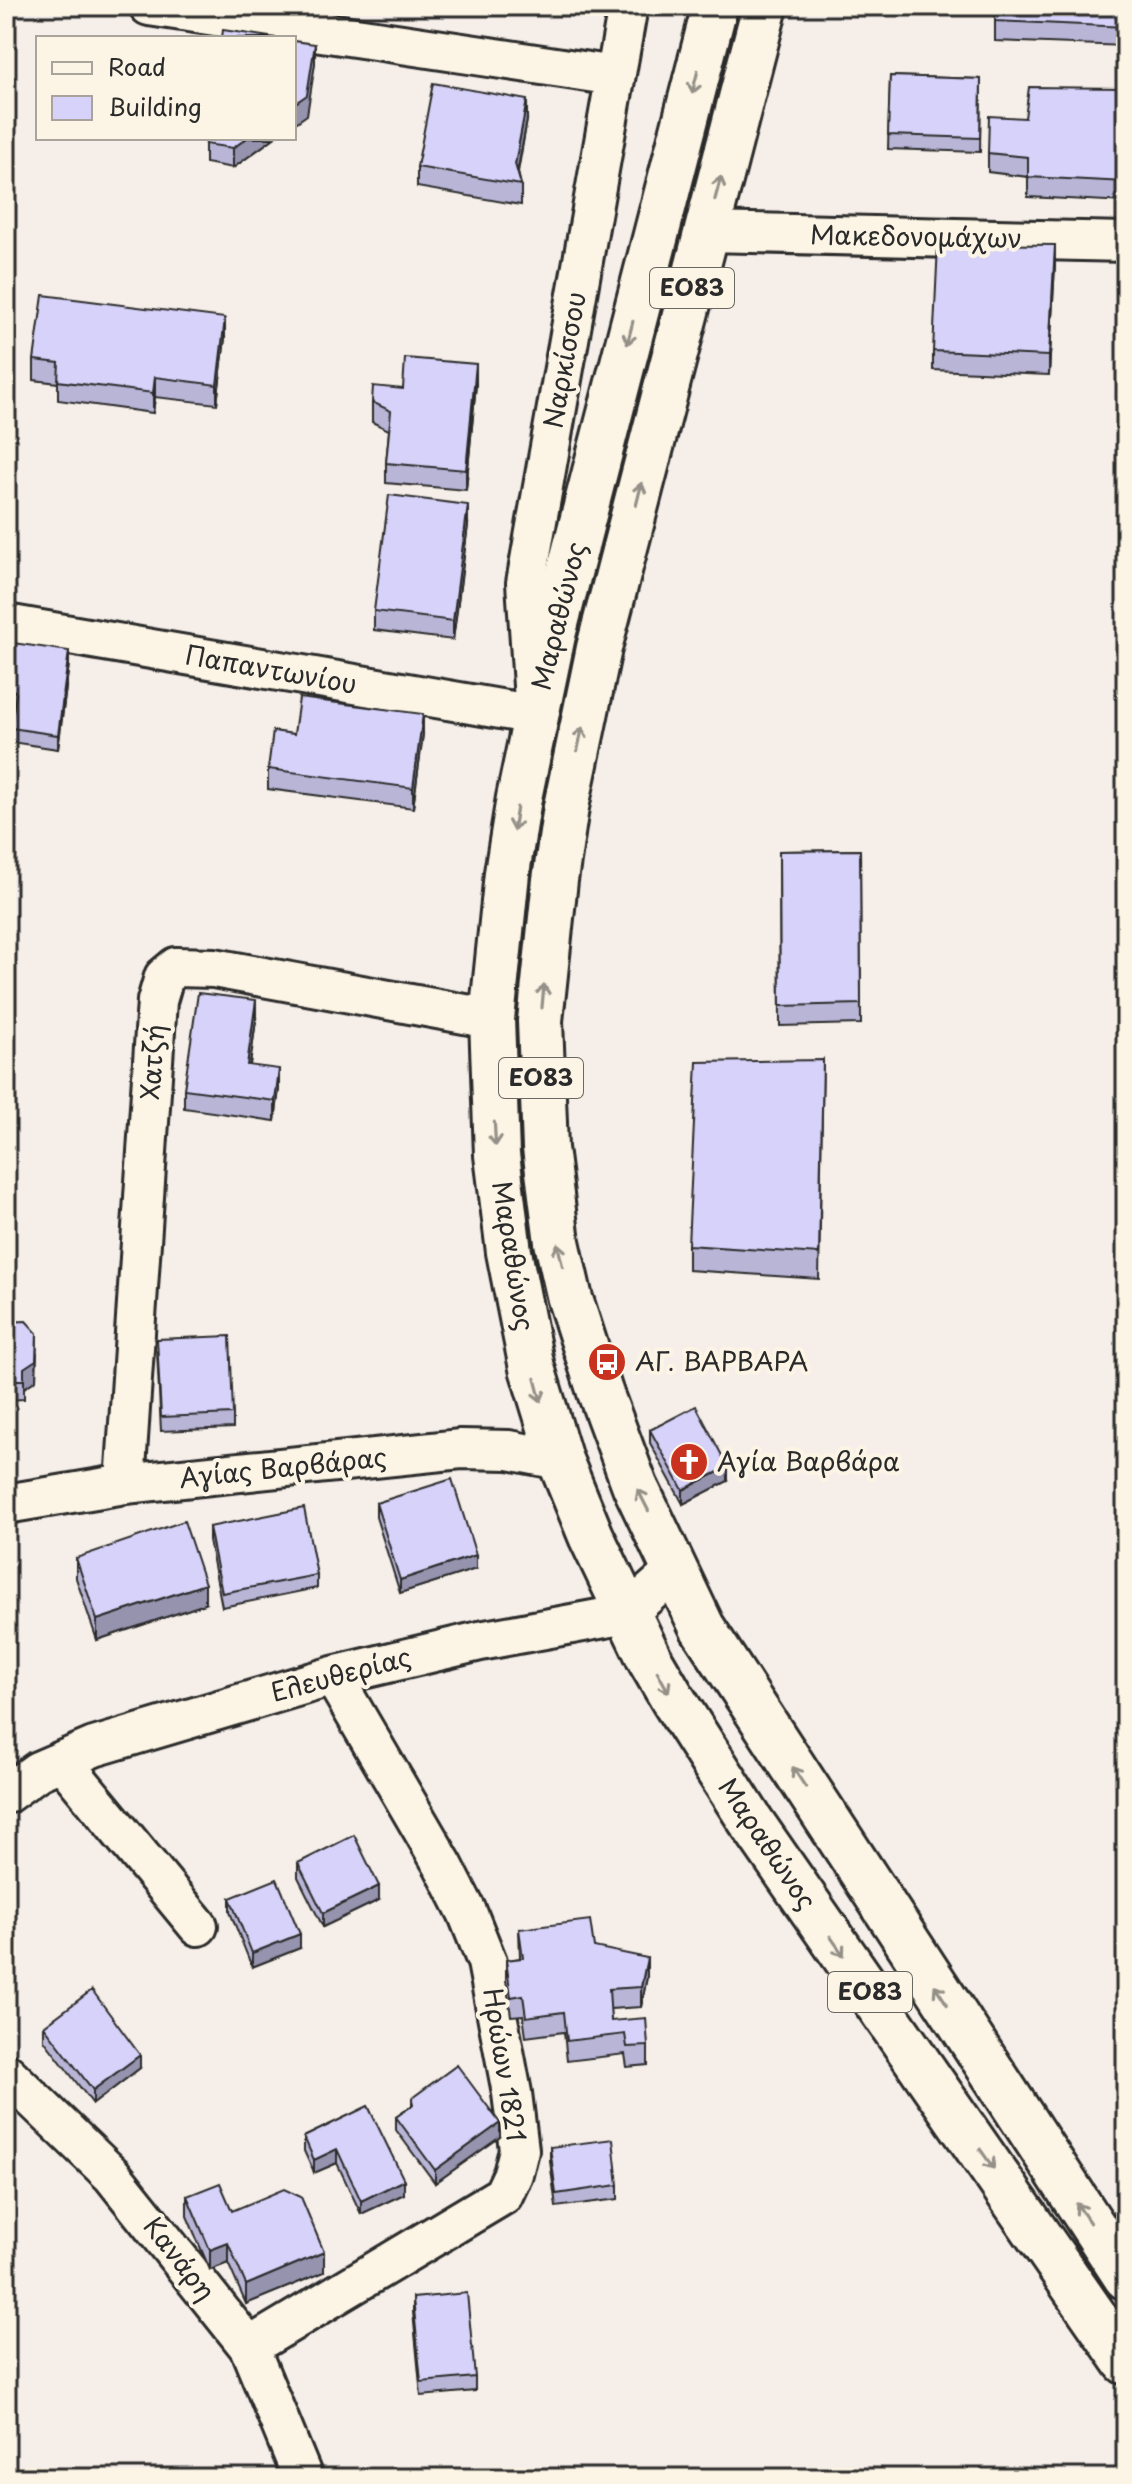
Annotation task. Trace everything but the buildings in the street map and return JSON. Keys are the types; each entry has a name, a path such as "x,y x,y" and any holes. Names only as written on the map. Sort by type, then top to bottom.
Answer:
{"main road":[{"name":"Μαραθώνος","path":"715,6 553,635 535,715 507,873 492,1019 497,1155 509,1252 532,1368 575,1502 626,1614 674,1701 750,1820 1126,2362"},
{"name":"Μαραθώνος","path":"765,6 599,648 566,807 540,1021 545,1148 557,1242 570,1299 635,1486 709,1638 1126,2277"}],"street":[{"path":"149,6 615,76"},
{"name":"Ναρκίσσου","path":"535,715 526,583 628,6"},
{"name":"Μακεδονομάχων","path":"706,232 1126,242"},
{"name":"Παπαντωνίου","path":"6,624 535,715"},
{"name":"Χατζή","path":"125,1484 157,1001 164,977 176,967 214,968 492,1019"},
{"name":"Αγίας Βαρβάρας","path":"6,1504 125,1484 461,1449 509,1450 560,1460"},
{"path":"626,1614 675,1571"},
{"name":"Ελευθερίας","path":"6,1794 38,1771 94,1747 333,1676 453,1646 626,1614"},
{"name":"Ηρώων 1821","path":"249,2347 503,2195 519,2150 512,2093 487,1962 467,1912 443,1865 333,1676"},
{"path":"62,1761 198,1926"},
{"name":"Κανάρη","path":"6,2073 112,2175 249,2347 303,2478"}],"place":[{"name":"ΑΓ. ΒΑΡΒΑΡΑ","path":"607,1362"},
{"name":"Αγία Βαρβάρα","path":"689,1462"}]}
